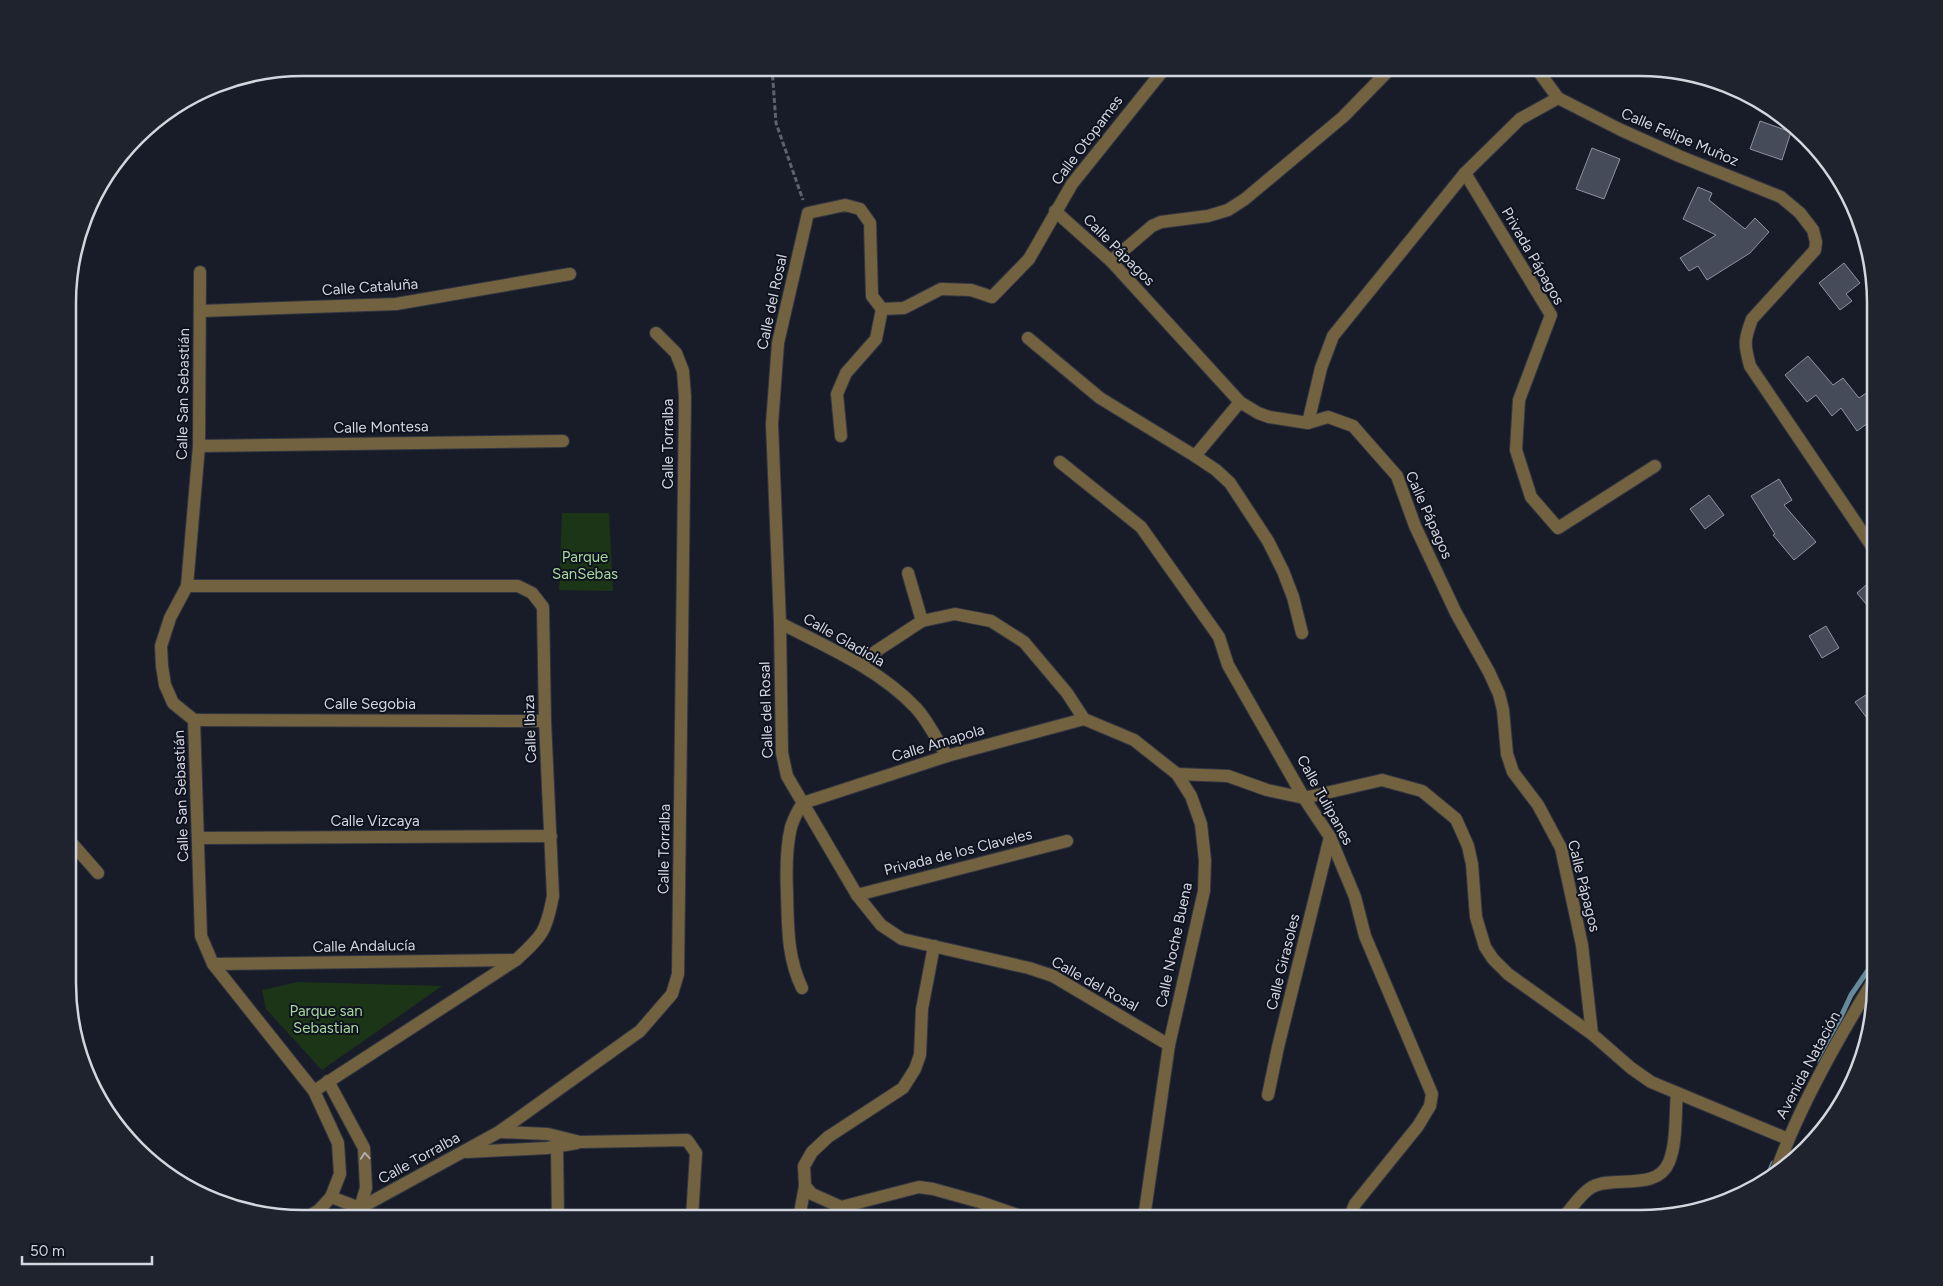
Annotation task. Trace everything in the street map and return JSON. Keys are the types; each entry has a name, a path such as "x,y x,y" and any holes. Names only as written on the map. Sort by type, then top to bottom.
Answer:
{"street":[{"name":"Calle Otopames","path":"882,309 904,308 941,289 971,290 992,297 1029,259 1072,184 1158,76"},
{"path":"1111,261 1152,226 1161,222 1208,216 1228,210 1245,200 1343,117 1383,76"},
{"path":"1308,423 1321,368 1333,336 1465,173 1520,119 1558,98 1542,76"},
{"name":"Calle Felipe Muñoz","path":"1558,98 1670,152 1780,197 1800,213 1813,230 1816,242 1814,250 1752,319 1745,346 1750,366 1867,539"},
{"name":"Privada Pápagos","path":"1465,173 1551,315 1519,400 1516,450 1530,497 1558,528 1655,466"},
{"path":"808,213 845,205 860,209 870,223 872,296 882,309 876,339 846,373 837,394 841,436"},
{"name":"Calle Pápagos","path":"1055,211 1111,261 1240,402 1258,414 1308,423 1328,417 1353,426 1397,476 1415,526 1456,613 1489,672 1498,694 1503,710 1507,754 1513,772 1538,805 1560,848 1582,945 1592,1034"},
{"name":"Calle del Rosal","path":"808,213 778,343 773,415 782,753 788,776 857,895 881,925 902,938 1029,968 1053,976 1169,1045"},
{"name":"Calle San Sebastián","path":"200,272 199,446 187,586 170,618 161,646 162,666 165,685 174,702 194,720 201,936 213,964 314,1091"},
{"name":"Calle Cataluña","path":"200,311 396,304 570,274"},
{"name":"Calle Torralba","path":"361,1210 499,1132 640,1031 672,994 678,974 685,397 683,371 676,353 656,332"},
{"path":"1028,338 1100,398 1195,456 1216,470 1230,483 1268,541 1293,598 1302,633"},
{"path":"1195,456 1240,402"},
{"name":"Calle Montesa","path":"199,446 563,442"},
{"name":"Calle Tulipanes","path":"1060,462 1141,527 1219,637 1228,665 1304,798 1330,837 1355,897 1365,936 1432,1094 1430,1106 1418,1126 1355,1204 1352,1210"},
{"path":"908,573 922,620"},
{"name":"Calle Ibiza","path":"187,586 518,586 525,588 536,596 543,607 545,721 553,896 548,923 538,939 516,960 314,1091"},
{"path":"858,663 922,620 955,614 991,621 1024,642 1067,693 1084,719"},
{"name":"Calle Gladiola","path":"780,623 858,663 887,684 916,708 947,756"},
{"name":"Calle Amapola","path":"803,802 947,756 1084,719"},
{"name":"Calle Noche Buena","path":"1084,719 1134,740 1177,774 1191,796 1201,824 1205,860 1202,906 1169,1045 1145,1210"},
{"name":"Calle Segobia","path":"194,720 545,721"},
{"path":"1177,774 1228,776 1267,790 1304,798 1382,780 1422,791 1456,819 1468,846 1472,864 1476,917 1485,947 1492,958 1508,974 1592,1034 1640,1076 1788,1139"},
{"path":"802,988 796,974 788,939 786,874 792,825 803,802"},
{"name":"Calle Vizcaya","path":"198,838 551,836"},
{"name":"Calle Girasoles","path":"1268,1094 1330,837"},
{"name":"Privada de los Claveles","path":"857,895 1066,841"},
{"path":"76,847 98,872"},
{"path":"800,1210 805,1186 804,1166 812,1152 828,1136 903,1088 915,1069 920,1055 922,1009 934,946"},
{"name":"Calle Andalucía","path":"213,964 516,960"},
{"name":"Avenida Natación","path":"1780,1162 1788,1139 1849,1021 1866,992"},
{"name":"Calle Torralba","path":"328,1081 364,1148 366,1188 357,1210"},
{"path":"314,1091 338,1143 340,1174 331,1197 319,1210"},
{"path":"1570,1210 1594,1186 1647,1179 1659,1175 1666,1168 1670,1161 1677,1093"},
{"path":"499,1132 548,1134 580,1142"},
{"path":"465,1152 557,1146 580,1142 687,1140 696,1153 692,1210"},
{"path":"557,1146 558,1210"},
{"path":"805,1186 812,1194 841,1207 919,1188 933,1189 1003,1210"},
{"path":"331,1197 351,1210"}],"path":[{"path":"773,76 776,123 808,213"}],"green space":[{"name":"Parque SanSebas","path":"562,513 609,513 613,591 559,590"},
{"name":"Parque san Sebastian","path":"298,982 442,986 322,1070 266,1009 262,990"}],"building":[{"path":"1760,121 1791,134 1782,160 1750,149"},
{"path":"1592,148 1620,159 1604,199 1576,189"},
{"path":"1698,187 1712,193 1709,200 1745,229 1755,218 1769,232 1750,253 1707,280 1698,266 1689,271 1680,258 1716,235 1683,219"},
{"path":"1844,263 1860,283 1846,294 1852,301 1840,310 1819,283"},
{"path":"1808,356 1833,385 1843,378 1859,398 1867,392 1867,424 1857,431 1841,408 1832,416 1816,395 1807,402 1785,375"},
{"path":"1779,479 1792,500 1784,505 1816,542 1794,560 1773,535 1775,534 1751,496"},
{"path":"1709,495 1724,515 1705,529 1690,509"},
{"path":"1867,584 1867,605 1857,593"},
{"path":"1826,626 1839,648 1822,658 1809,636"},
{"path":"1867,694 1867,718 1855,702"}],"waterway":[{"path":"1820,1062 1851,995 1867,972"},
{"path":"1771,1169 1773,1163"}]}
